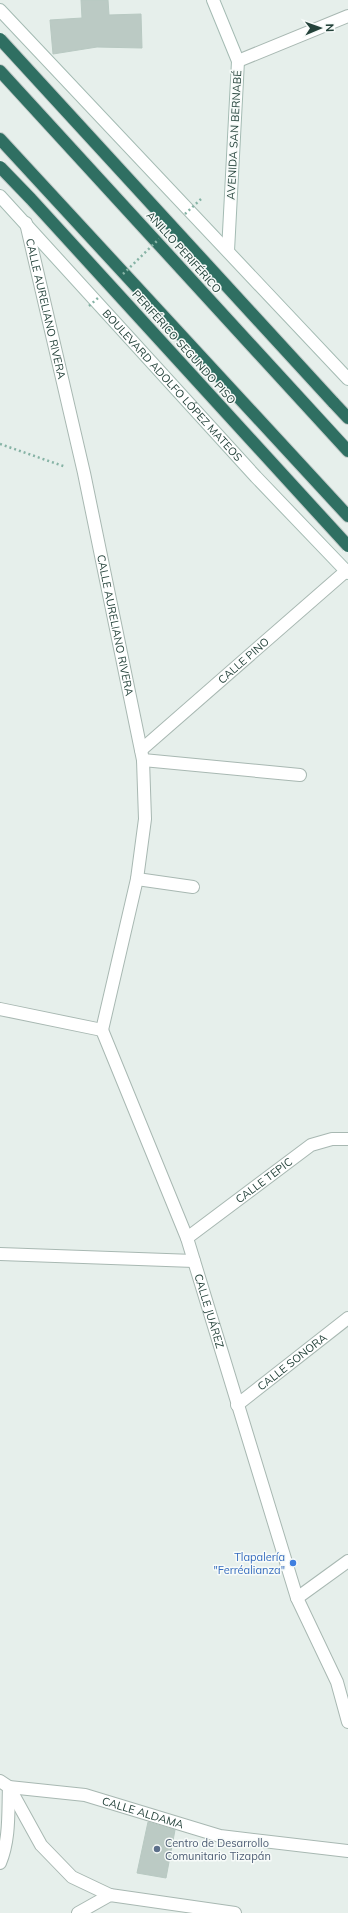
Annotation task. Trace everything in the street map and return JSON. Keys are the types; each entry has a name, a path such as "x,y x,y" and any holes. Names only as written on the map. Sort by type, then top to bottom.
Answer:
{"highway":[{"path":"0,38 348,418"},
{"name":"ANILLO PERIFÉRICO","path":"0,71 348,451"},
{"path":"0,139 348,516"},
{"name":"PERIFÉRICO SEGUNDO PISO","path":"0,167 348,546"}],"street":[{"name":"AVENIDA SAN BERNABÉ","path":"213,0 238,61 228,251"},
{"path":"0,10 348,379"},
{"path":"238,61 348,16"},
{"name":"BOULEVARD ADOLFO LÓPEZ MATEOS","path":"0,196 256,477 347,572"},
{"name":"CALLE AURELIANO RIVERA","path":"26,223 84,473 142,755 145,819 137,879 102,1030"},
{"name":"CALLE PINO","path":"142,755 347,572"},
{"path":"142,755 300,775"},
{"path":"137,879 193,887"},
{"path":"0,1009 102,1030"},
{"name":"CALLE JUÁREZ","path":"102,1030 187,1238 297,1598 337,1682 348,1722"},
{"name":"CALLE TEPIC","path":"187,1238 311,1145 332,1139 348,1139"},
{"path":"0,1254 194,1261"},
{"name":"CALLE SONORA","path":"237,1405 348,1318"},
{"path":"297,1598 348,1561"},
{"path":"0,1863 7,1838 4,1784"},
{"path":"4,1784 40,1845 72,1877 110,1895 235,1913"},
{"name":"CALLE ALDAMA","path":"4,1784 85,1795 220,1836 348,1851"},
{"path":"78,1913 110,1895"}],"path":[{"path":"184,215 201,199"},
{"path":"117,280 162,236"},
{"path":"89,306 100,296"},
{"path":"0,444 84,473"}],"building":[{"path":"81,0 108,0 109,15 141,14 142,48 97,47 53,54 50,20 82,18"},
{"name":"Centro de Desarrollo Comunitario Tizapán","path":"148,1822 175,1830 166,1878 137,1873"}],"place":[{"name":"Tlapalería \"Ferréalianza\"","path":"293,1563"},
{"name":"Centro de Desarrollo Comunitario Tizapán","path":"157,1849"}]}
